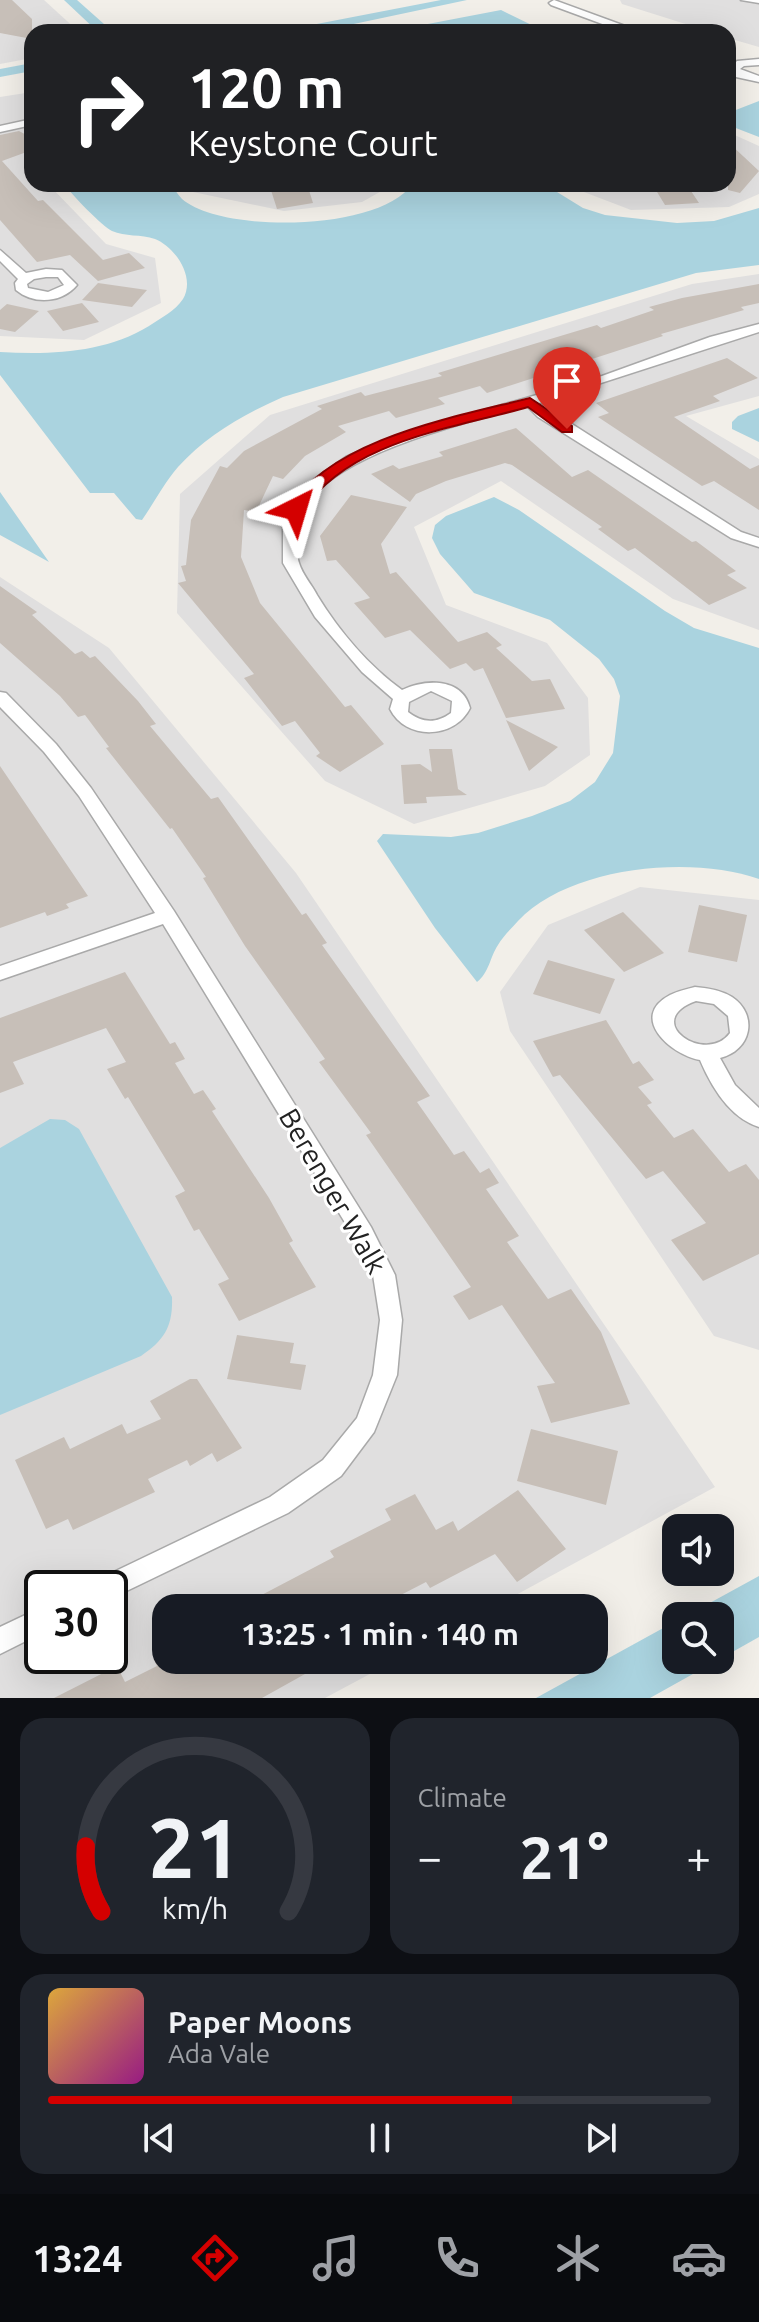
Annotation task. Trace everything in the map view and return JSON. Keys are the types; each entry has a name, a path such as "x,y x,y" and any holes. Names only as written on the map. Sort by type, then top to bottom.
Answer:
{"street":[{"path":"746,0 759,0"},
{"path":"551,2 597,24"},
{"path":"551,2 611,24"},
{"path":"736,70 743,76 759,79"},
{"path":"736,79 743,76"},
{"path":"0,129 24,124"},
{"path":"0,254 25,279"},
{"path":"401,697 378,682 297,582 288,547 290,527 304,496 320,480 362,453 759,328"},
{"path":"530,402 543,414 736,535 759,543"},
{"name":"Berenger Walk","path":"0,697 50,748 85,792 167,916 363,1233 384,1275 391,1320 385,1375 366,1424 332,1468 279,1505 128,1578"},
{"path":"0,973 167,916"},
{"path":"708,1053 715,1076 732,1098 759,1119"},
{"path":"0,1641 24,1629"}],"shaded area":[{"path":"0,0 44,0 70,24 24,24 24,60 0,64"},
{"path":"620,0 759,0 759,47 736,40 736,24 686,24 622,4"},
{"path":"24,93 24,192 56,192 106,244 155,258 161,303 84,340 0,336 0,97"},
{"path":"736,136 759,146 759,194 729,207 631,210 584,192 736,192"},
{"path":"193,192 380,192 362,202 284,211"},
{"path":"759,274 759,396 686,416 759,459 759,630 673,599 501,481 414,527 446,605 547,643 588,698 590,755 545,786 414,824 325,781 177,613 180,494 270,415 692,284"},
{"path":"0,577 109,648 296,873 715,1487 518,1594 152,1594 152,1674 370,1674 325,1698 0,1698"},
{"path":"640,887 759,900 759,1350 714,1336 510,1031 500,992 548,925"}],"water":[{"path":"501,10 530,24 428,24"},
{"path":"759,101 759,137 736,128 736,110"},
{"path":"71,192 176,192 182,199 202,210 231,218 265,222 336,219 369,211 395,200 404,192 557,192 583,208 605,215 677,223 714,221 759,208 759,265 696,273 283,397 240,418 201,445 173,473 142,520 136,519 114,493 90,493 0,375 0,352 58,352 114,342 149,326 168,314 183,299 187,281 185,272 170,249 155,239 112,231"},
{"path":"759,408 759,442 732,429 732,422 738,416"},
{"path":"0,492 49,562 0,535"},
{"path":"494,497 519,510 694,628 759,648 759,879 731,872 667,867 599,877 568,888 540,902 518,921 500,942 477,982 435,928 377,841 383,834 451,837 478,833 570,801 595,782 613,753 620,696 614,679 599,659 550,620 474,593 440,554 432,538 435,525 446,516"},
{"path":"50,1119 65,1120 79,1129 172,1297 171,1316 162,1338 141,1356 0,1415 0,1148"},
{"path":"759,1576 759,1637 734,1651 734,1602 712,1602"},
{"path":"662,1629 662,1674 693,1674 650,1698 536,1698 580,1674 608,1674 608,1658"}],"building":[{"path":"0,0 12,0 32,19 32,24 24,24 24,38 0,33"},
{"path":"19,131 24,134 24,153 2,161 24,185 24,192 30,192 38,201 43,200 103,260 129,253 145,268 98,281 70,255 37,262 0,220 0,135"},
{"path":"736,149 759,171 740,193 736,192"},
{"path":"272,192 310,192 313,203 277,209"},
{"path":"657,192 692,192 699,203 665,205"},
{"path":"98,283 147,290 132,307 82,300"},
{"path":"759,284 759,303 741,307 744,310 661,334 663,336 487,393 480,386 438,398 445,404 396,418 389,411 338,426 346,432 305,456 283,479 273,476 256,512 244,510 241,557 260,603 345,707 351,705 384,744 340,772 316,756 320,753 295,721 282,726 244,678 254,674 178,583 186,581 181,566 186,565 191,520 220,466 227,468 244,451 322,409 317,406 361,392 365,396 442,376 438,373 597,325 601,328 654,310 649,307"},
{"path":"82,303 99,322 63,331 47,311"},
{"path":"7,304 39,311 15,332 0,329 0,310"},
{"path":"727,358 758,378 713,396 720,401 674,417 750,469 759,465 759,510 714,481 702,486 598,417 609,413 596,403"},
{"path":"516,428 572,477 588,470 692,542 696,541 736,571 727,575 747,588 709,605 635,548 628,551 598,529 602,527 512,465 505,463 446,481 416,494 410,502 371,474 393,465 399,469 443,456 439,452"},
{"path":"351,495 407,507 381,544 390,574 396,572 458,642 487,632 502,645 496,648 532,681 550,679 565,709 506,718 483,668 474,671 466,663 450,669 410,630 385,638 354,603 370,598 336,560 327,561 320,536"},
{"path":"0,586 37,612 32,615 75,654 82,651 90,658 95,656 138,701 156,724 150,726 211,799 218,797 302,915 306,913 327,943 322,945 430,1096 417,1102 454,1155 464,1151 480,1173 489,1168 499,1183 486,1189 519,1236 507,1242 548,1299 571,1289 601,1332 630,1404 551,1423 537,1386 555,1383 502,1305 469,1320 453,1296 471,1287 366,1135 371,1133 319,1062 325,1059 245,946 203,878 206,877 172,828 106,748 109,747 85,715 78,717 60,696 0,643"},
{"path":"506,720 558,747 529,771"},
{"path":"429,749 452,749 458,789 467,795 426,797 427,803 404,804 401,765 420,764 432,772"},
{"path":"0,766 88,896 66,904 69,908 47,916 45,912 0,928"},
{"path":"699,905 747,915 737,962 688,952"},
{"path":"623,912 664,953 624,972 584,930"},
{"path":"548,960 615,979 600,1014 533,994"},
{"path":"125,972 170,1044 175,1042 185,1059 175,1063 194,1094 203,1090 216,1109 212,1111 269,1198 293,1241 289,1243 316,1287 239,1321 218,1284 229,1279 199,1229 194,1231 175,1196 185,1191 128,1097 125,1099 107,1069 126,1062 106,1028 13,1062 24,1084 0,1093 0,1018"},
{"path":"606,1020 633,1064 639,1061 654,1080 638,1087 652,1103 647,1105 674,1138 693,1129 729,1172 746,1164 759,1180 759,1254 703,1281 671,1240 706,1223 663,1171 646,1179 560,1075 553,1077 533,1041"},
{"path":"237,1335 294,1343 290,1363 306,1365 301,1390 227,1379"},
{"path":"190,1379 197,1379 242,1448 217,1462 212,1453 190,1466 187,1460 148,1479 155,1492 73,1530 68,1519 46,1529 15,1460 64,1437 70,1449 122,1424 127,1434 161,1419 150,1401"},
{"path":"531,1429 618,1451 606,1505 517,1481"},
{"path":"518,1490 566,1549 517,1582 495,1554 430,1588 426,1582 403,1594 264,1594 334,1557 330,1551 391,1520 385,1509 415,1494 436,1530 453,1521 458,1531"},
{"path":"152,1668 152,1674 305,1674 262,1698 54,1698 101,1674 121,1674 125,1682"}],"waterway":[{"path":"70,0 97,24"},
{"path":"337,24 461,0"},
{"path":"0,73 24,68"}],"route":[{"path":"296,509 320,480 344,463 362,453 413,435 530,402 567,429"}]}
